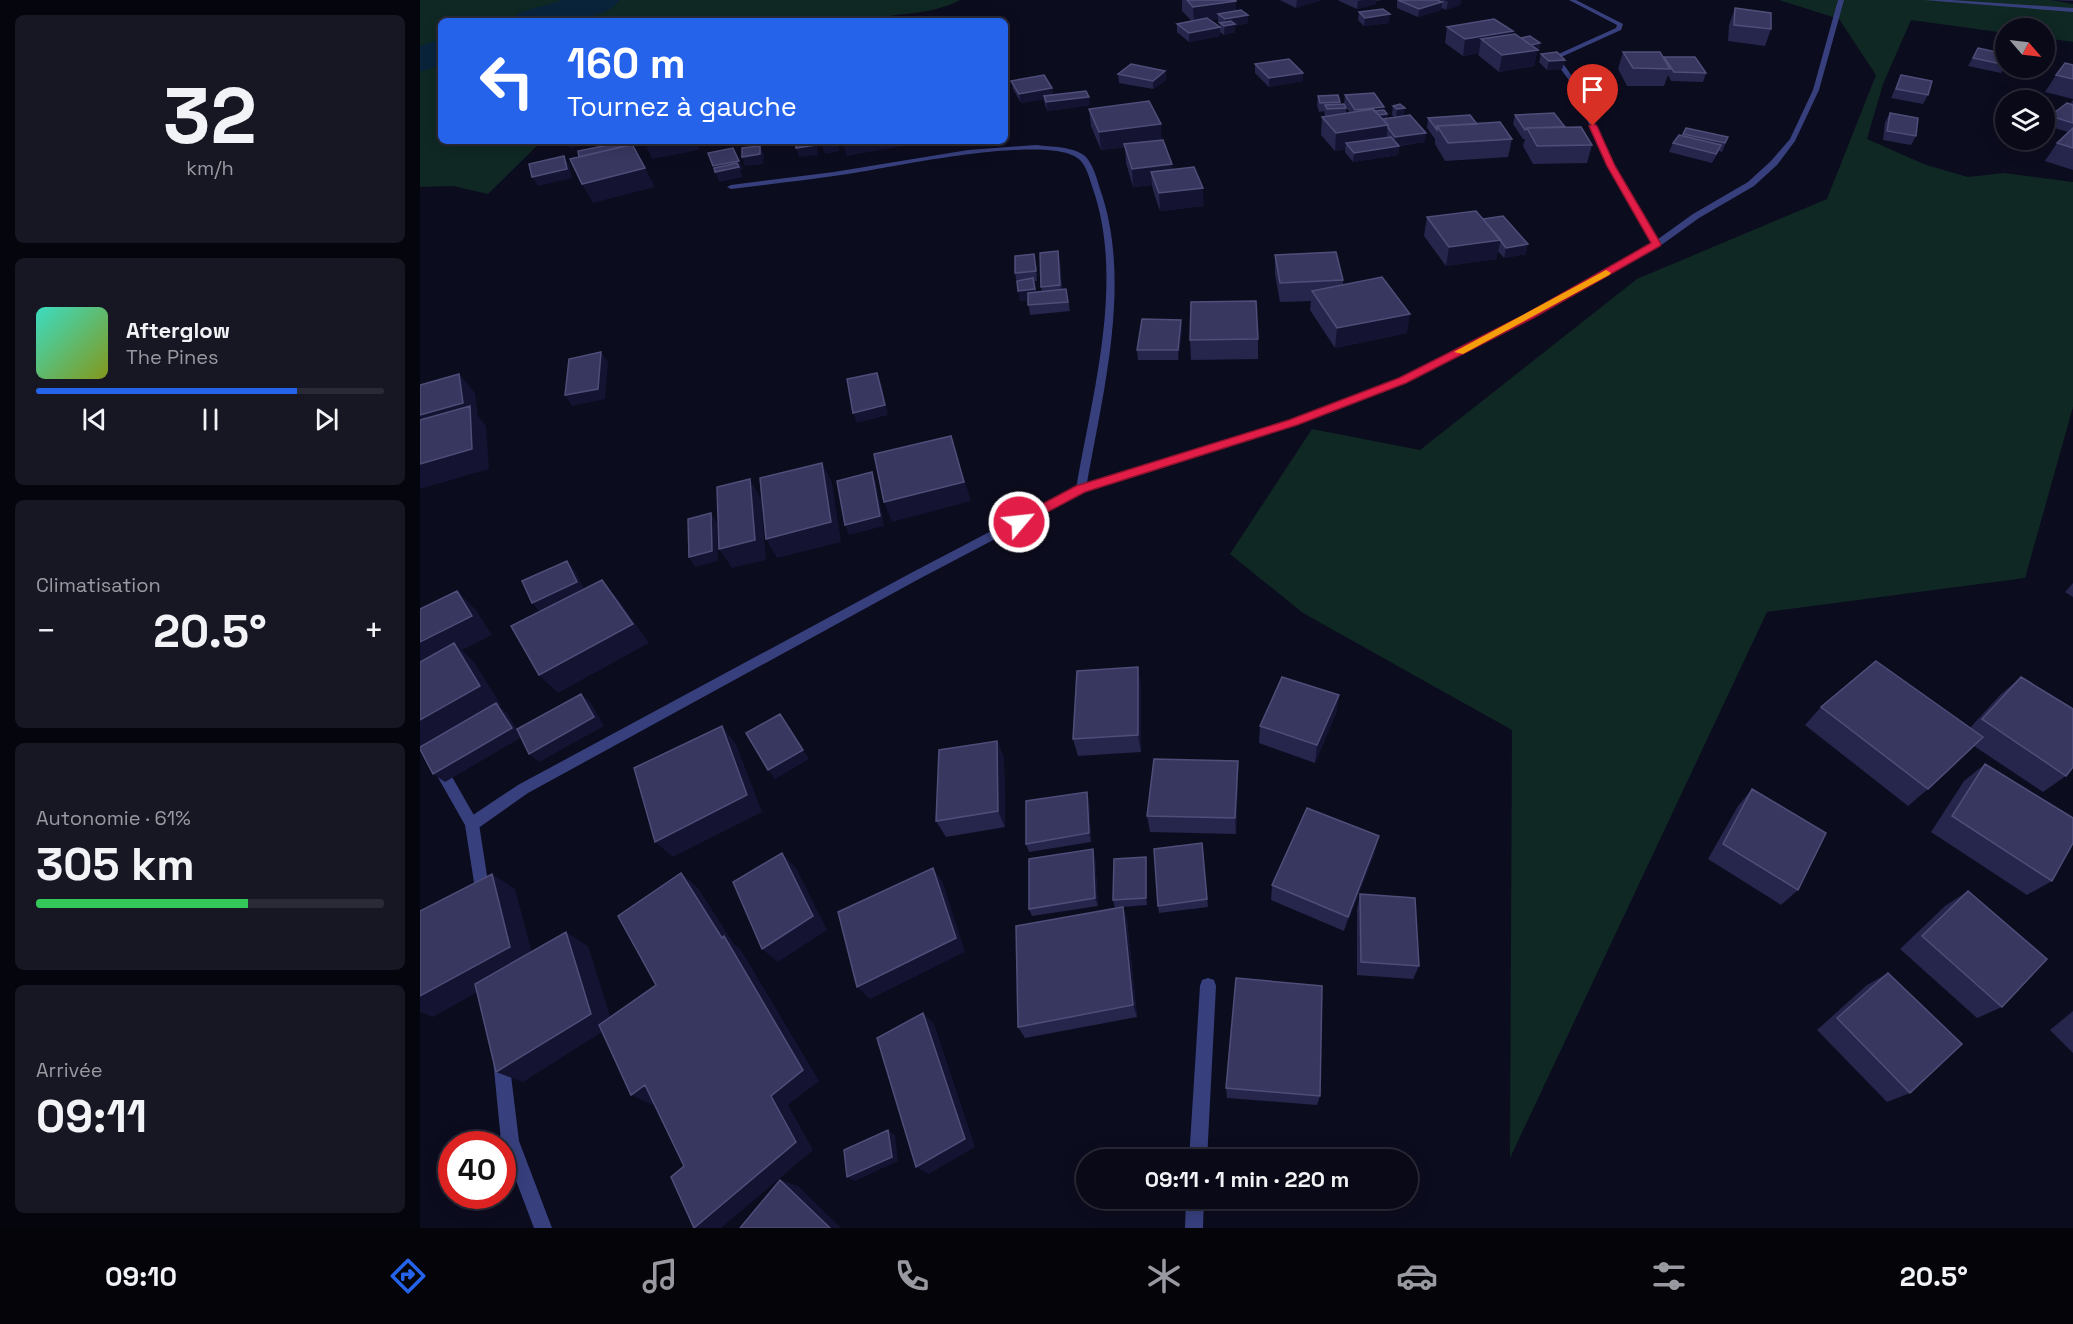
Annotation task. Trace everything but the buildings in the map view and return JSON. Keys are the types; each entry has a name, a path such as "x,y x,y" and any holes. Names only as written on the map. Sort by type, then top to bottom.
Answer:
{"street":[{"path":"1572,0 1620,24 1619,29 1555,57 1574,82 1611,166 1657,244"},
{"path":"472,824 523,789 915,576 1081,489 1293,422 1402,381 1530,316 1657,244 1696,216 1750,184 1774,163 1793,140 1816,90 1841,0"},
{"path":"1927,0 2073,10"},
{"path":"731,187 970,152 1038,147 1065,149 1082,158 1100,193 1107,232 1109,278 1108,325 1081,489"},
{"path":"430,751 450,790 472,824 485,912"},
{"path":"464,900 482,889"},
{"path":"1199,1149 1208,986"},
{"path":"499,1038 510,1141 543,1228"},
{"path":"1194,1228 1195,1209"}],"green space":[{"path":"420,0 960,0 937,9 876,18 438,18 438,144 539,144 488,194 453,186 420,187"},
{"path":"1779,0 2051,0 2073,4 2073,42 2055,39 2055,18 1995,18 1995,32 1911,20 1883,84 1867,139 1926,165 1968,177 2004,173 2073,182 2073,407 2025,578 1767,612 1510,1158 1512,730 1303,613 1230,554 1312,429 1420,450 1637,279 1827,199 1876,75 1839,19"}],"waterway":[{"path":"541,18 602,0"},
{"path":"420,60 438,52"}],"slow traffic":[{"path":"1459,352 1530,316 1606,273"}],"route":[{"path":"1019,522 1081,489 1293,422 1402,381 1530,316 1657,244 1611,166 1593,126"}]}
